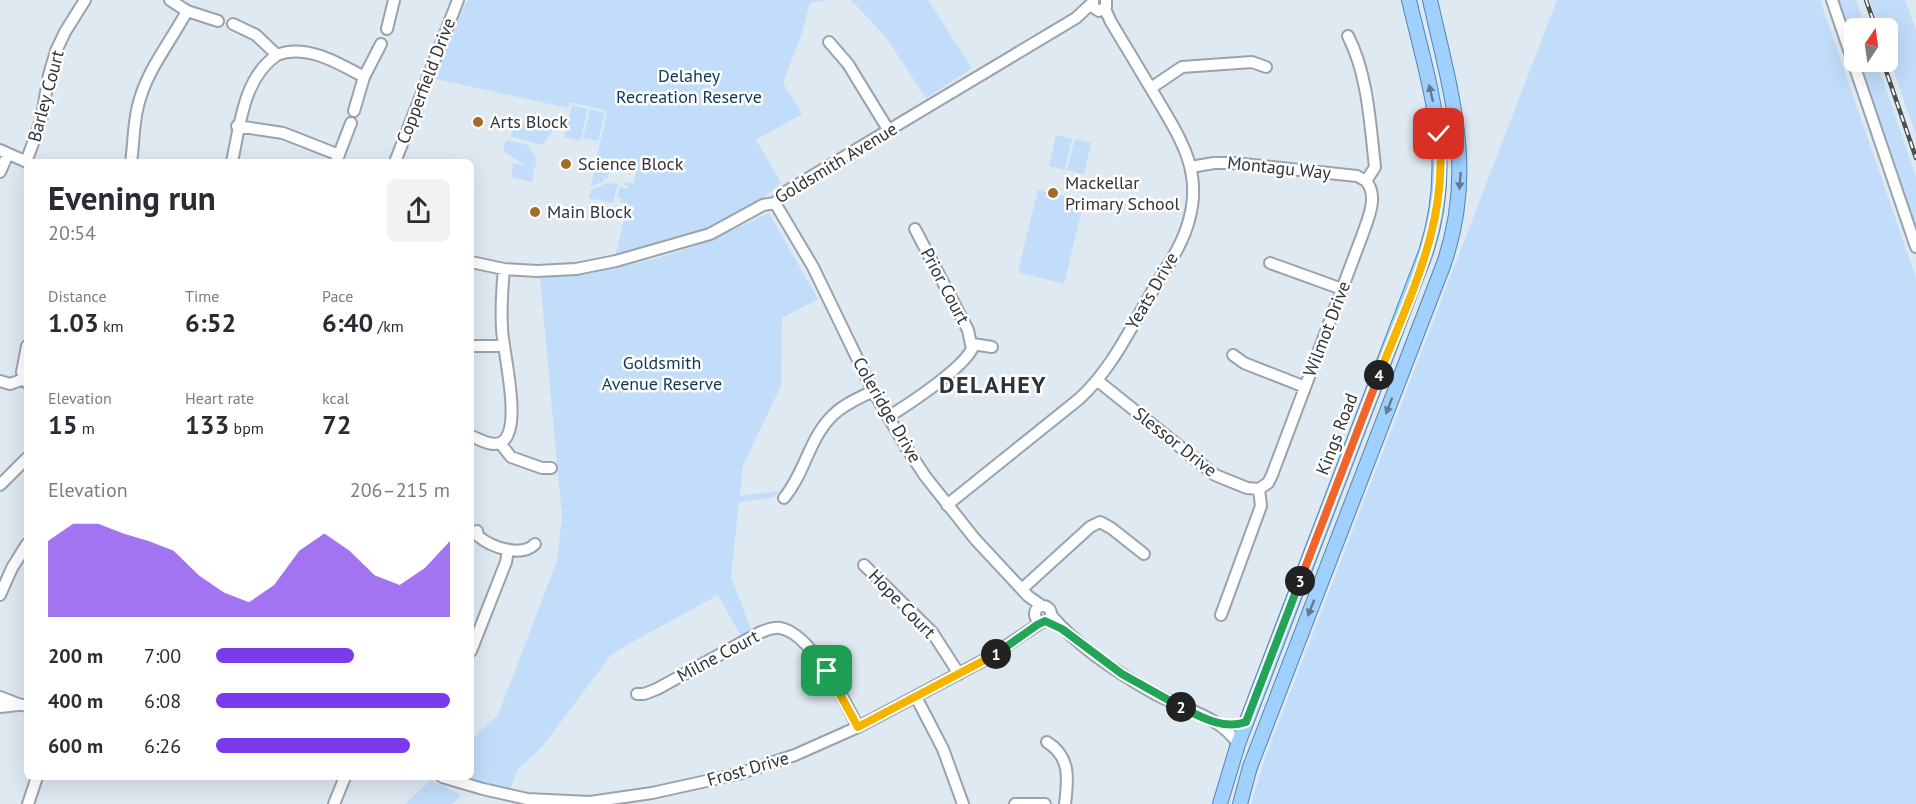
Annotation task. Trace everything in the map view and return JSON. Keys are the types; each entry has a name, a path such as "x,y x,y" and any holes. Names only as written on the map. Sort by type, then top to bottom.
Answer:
{"main road":[{"name":"Kings Road","path":"1220,804 1246,722 1422,264 1436,219 1441,172 1439,134 1409,0"},
{"path":"1240,804 1250,767 1452,237 1459,197 1461,155 1451,92 1430,0"}],"street":[{"name":"Barley Court","path":"28,159 41,122 49,75 56,51 85,0"},
{"path":"170,0 187,11 218,21"},
{"path":"387,29 394,0"},
{"name":"Copperfield Drive","path":"396,159 458,0"},
{"path":"1832,0 1916,247"},
{"name":"Goldsmith Avenue","path":"474,263 504,269 540,271 576,268 631,258 710,234 763,205 776,203 787,190 1101,5"},
{"name":"Yeats Drive","path":"947,505 1079,399 1098,381 1113,360 1182,239 1189,221 1193,200 1191,167 1183,143 1101,5"},
{"path":"131,159 134,126 144,85 154,64 187,11"},
{"path":"233,24 256,35 278,55"},
{"name":"Wilmot Drive","path":"1221,615 1261,506 1259,489 1270,479 1370,211 1373,195 1366,181 1375,167 1371,133 1357,54 1348,36"},
{"path":"829,42 848,64 889,130"},
{"path":"237,126 283,133 337,158 364,77 381,44"},
{"path":"232,159 237,126 244,105 255,82 270,61 278,55 291,51 320,57 364,77"},
{"path":"1151,88 1182,67 1252,62 1266,68"},
{"path":"0,172 4,152 24,161"},
{"name":"Montagu Way","path":"1191,167 1214,163 1233,163 1357,177 1366,181"},
{"name":"Coleridge Drive","path":"776,203 826,289 873,391 888,417 921,470 975,539 1042,615 1140,685 1218,724 1231,733 1238,744"},
{"name":"Prior Court","path":"888,417 922,394 966,358 973,344 968,330 915,229"},
{"path":"1270,263 1342,289"},
{"path":"474,437 494,444 500,443 506,438 513,412 503,346 501,310 504,269"},
{"name":"Prior Court","path":"973,344 992,347"},
{"path":"474,346 503,346"},
{"path":"1233,355 1244,363 1305,387"},
{"path":"24,362 22,372 24,376"},
{"path":"0,381 10,384 24,381"},
{"name":"Slessor Drive","path":"1098,381 1215,475 1247,488 1259,489"},
{"path":"784,498 796,482 814,440 825,423 839,410 873,391"},
{"path":"500,443 511,457 538,467 551,468"},
{"path":"0,485 24,461"},
{"path":"1025,593 1096,524 1105,523 1144,554"},
{"path":"477,531 483,541 508,550 525,549 535,544"},
{"path":"0,595 24,549"},
{"path":"474,643 506,562 508,550"},
{"name":"Hope Court","path":"864,565 932,632 959,674"},
{"name":"Frost Drive","path":"453,780 507,795 548,801 590,802 653,798 728,777 769,765 858,727 1001,651 1027,631 1042,615"},
{"name":"Milne Court","path":"637,694 657,689 761,632 779,628 793,634 827,671 858,727"},
{"path":"0,697 23,705"},
{"path":"916,697 943,749 963,804"},
{"path":"0,707 23,705"},
{"name":"Coleridge Drive","path":"1218,724 1234,725 1246,722"},
{"path":"1047,742 1058,752 1067,767 1065,804"},
{"path":"28,804 36,780"},
{"path":"334,804 344,780"},
{"path":"1015,804 1045,804"}],"green space":[{"name":"Delahey Recreation Reserve","path":"468,0 827,0 810,3 801,36 783,83 802,114 756,140 781,183 755,205 690,237 615,257 628,204 620,202 621,198 617,197 620,187 628,189 629,187 624,185 625,182 633,184 636,172 601,164 605,169 610,170 608,178 605,177 603,182 591,186 607,111 570,102 568,108 436,79 457,18"},
{"path":"851,0 928,0 972,68 926,98 885,36"},
{"path":"1557,0 1820,0 1916,278 1916,804 1251,804 1265,758"},
{"path":"1837,0 1856,0 1862,18 1844,18 1844,21"},
{"path":"1870,0 1905,0 1916,31 1916,136 1894,72 1898,72 1898,18 1876,18"},
{"path":"1861,72 1880,72 1916,177 1916,232"},
{"path":"572,105 588,109 580,141 564,137"},
{"path":"590,109 605,113 598,141 583,138"},
{"path":"524,120 555,127 543,145 511,137 514,129 525,122"},
{"path":"1056,135 1072,139 1065,170 1049,166"},
{"path":"1075,139 1091,143 1084,174 1067,170"},
{"path":"506,140 528,145 537,160 534,170 527,168 534,172 532,182 511,177 513,165 510,164 527,167 503,151"},
{"path":"607,183 618,184 613,203 589,198 591,190"},
{"path":"1038,190 1084,201 1064,284 1018,272"},
{"name":"Goldsmith Avenue Reserve","path":"769,213 818,299 782,318 781,386 743,465 740,496 778,491 774,497 739,502 731,577 752,632 742,638 718,595 610,656 542,747 518,769 509,792 471,780 474,780 474,737 498,715 557,561 562,517 540,278 640,262 679,252"},
{"path":"431,780 461,795 452,804 405,804"}],"railway":[{"path":"1866,0 1872,18"},
{"path":"1886,72 1916,158"}],"place":[{"name":"Arts Block","path":"478,122"},
{"name":"Science Block","path":"566,164"},
{"name":"Mackellar Primary School","path":"1053,193"},
{"name":"Main Block","path":"535,212"}],"district":[{"name":"DELAHEY","path":"993,385"}],"route":[{"path":"827,671 858,727 1001,651 1045,621 1062,629 1122,674 1155,694 1218,724 1239,725 1246,722 1431,238 1440,187 1439,134"}]}
